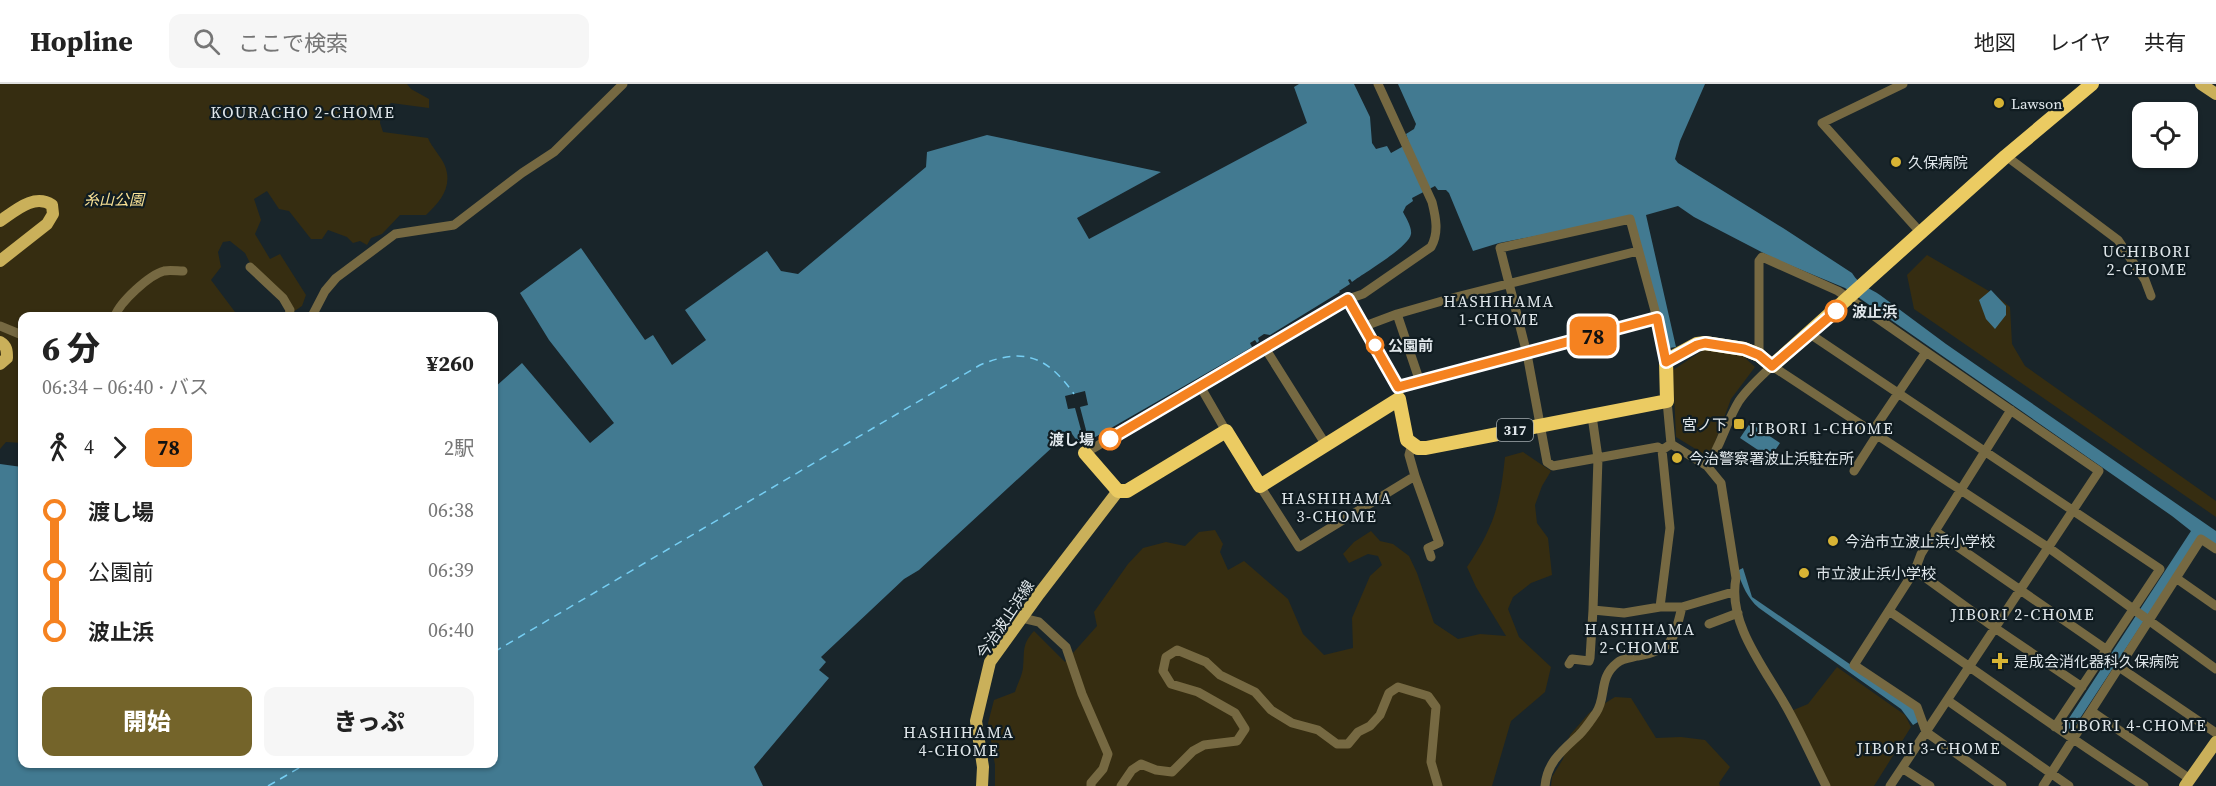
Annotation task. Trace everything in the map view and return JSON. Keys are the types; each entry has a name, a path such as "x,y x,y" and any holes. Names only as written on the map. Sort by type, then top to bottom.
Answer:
{"highway":[{"path":"1667,401 1666,362 1697,345 1705,343 1744,349 1759,355 1772,366 2006,156 2092,84"},
{"path":"1085,453 1118,491 1126,490 1226,431 1260,486 1326,445 1399,393 1407,440 1412,444"},
{"name":"317","path":"1412,444 1418,448 1426,448 1667,401"}],"main road":[{"path":"2201,84 2216,94"},
{"path":"0,221 36,200 45,200 52,205 53,214 47,224 0,261"},
{"path":"0,342 8,351 7,358 0,364"},
{"name":"今治波止浜線","path":"982,786 983,767 976,721 990,662 1118,491"},
{"path":"2188,782 2216,741"}],"street":[{"path":"314,312 325,291 336,278 395,234 454,225 554,152 623,84"},
{"path":"1085,453 1348,299 1363,294 1431,247 1436,239 1436,215 1378,84"},
{"path":"1903,84 1822,123 1921,233"},
{"path":"2006,156 2118,240 2145,280 2151,296"},
{"path":"1662,450 1658,447 1553,466 1547,462 1527,354 1500,248 1630,219 1657,318 1666,362"},
{"path":"1365,326 1397,314 1509,283 1638,251"},
{"path":"1759,355 1759,261 1762,257 1850,298 2099,471 1890,786"},
{"path":"250,267 283,298 290,312"},
{"path":"116,312 136,290 163,271 183,271"},
{"path":"1348,299 1365,326 1399,393 1420,382 1657,318"},
{"path":"1397,314 1420,382"},
{"path":"0,326 18,333"},
{"path":"1810,334 1986,450 2160,569 2055,727"},
{"path":"1265,348 1326,445"},
{"path":"1854,471 1898,393 1926,352"},
{"path":"1707,466 1738,402 1772,366 2049,548 2216,669"},
{"path":"1200,386 1226,431"},
{"path":"1667,401 1671,444"},
{"path":"2002,786 1926,732 1917,707 1854,665 2010,410"},
{"path":"1569,664 1572,659 1589,661 1590,658 1598,458 1592,416"},
{"path":"1412,444 1409,455 1439,543 1428,548 1431,557"},
{"path":"1671,444 1707,466 1723,489 1736,578 1733,592 1738,613 1755,658 1786,708 1826,786"},
{"path":"1662,450 1671,444"},
{"path":"1660,607 1670,528 1662,450"},
{"path":"1260,486 1299,547 1415,476"},
{"path":"1935,531 2107,650"},
{"path":"2043,786 2201,539 2216,549"},
{"path":"1914,570 2082,687"},
{"path":"2176,578 2216,606"},
{"path":"1593,610 1624,612 1660,607 1682,607 1733,592"},
{"path":"1545,786 1546,774 1559,753 1582,733 1599,709 1606,675 1624,659 1650,654 1671,642 1675,638 1682,607"},
{"path":"1889,611 2072,740 2144,786"},
{"path":"1709,624 1738,613"},
{"path":"1022,618 1039,622 1066,647 1082,694 1108,754 1103,769 1091,786"},
{"path":"1121,786 1132,770 1141,764 1155,770 1172,772 1193,751 1204,745 1237,741 1245,729 1234,713 1198,692 1171,684 1163,671 1166,657 1177,650 1206,662 1220,675 1255,692 1278,715 1293,723 1318,730 1337,744 1348,744 1358,732 1370,726 1380,715 1389,693 1398,687 1428,696 1436,707 1431,762 1438,786"},
{"path":"2118,667 2216,741"},
{"path":"1947,700 2069,786"},
{"path":"2091,711 2188,782"},
{"path":"1902,768 1930,786"}],"green space":[{"name":"糸山公園","path":"0,84 407,84 411,89 429,99 429,108 391,103 381,112 380,123 383,132 428,138 445,166 447,181 444,194 426,215 400,215 382,234 371,238 367,245 360,241 353,243 347,237 328,230 322,239 311,239 289,211 279,209 267,191 254,199 261,220 255,234 270,259 280,254 306,295 302,306 293,312 251,265 245,253 230,241 223,242 218,252 221,267 211,280 235,312 18,312 18,443 6,442 0,449"},
{"path":"1927,255 1994,294 2010,307 2012,344 2025,366 2216,501 2216,517 1914,309 1907,275"},
{"path":"1705,349 1742,355 1755,367 1731,399 1714,445 1707,456 1676,437 1673,370"},
{"path":"1523,452 1551,471 1535,505 1537,523 1548,538 1552,575 1531,583 1513,597 1508,609 1519,637 1551,667 1545,692 1511,721 1492,786 995,786 995,765 988,723 994,700 1015,692 1022,671 1027,640 1034,631 1065,662 1097,626 1094,612 1128,564 1143,548 1166,542 1185,546 1199,532 1215,530 1223,544 1220,552 1228,570 1244,561 1288,599 1303,634 1324,655 1353,648 1352,618 1370,576 1382,565 1378,556 1368,554 1349,563 1343,554 1354,542 1371,531 1380,541 1393,544 1409,556 1434,623 1458,639 1480,634 1506,636 1476,587 1467,567 1490,527 1501,489 1505,457"},
{"path":"1837,667 1905,715 1911,727 1874,786 1829,786 1791,711 1808,704"},
{"path":"1615,697 1631,698 1656,738 1681,737 1705,740 1730,767 1719,783 1720,786 1551,786 1552,777 1563,759 1570,735 1589,713"}],"water":[{"path":"1299,84 1354,84 1370,117 1372,143 1376,149 1387,146 1391,153 1409,143 1406,134 1414,129 1416,124 1398,84 1705,84 1680,141 1675,159 1678,163 1852,273 1862,284 1946,344 2216,531 2216,547 2199,537 2071,732 2064,726 2191,531 1845,288 1775,259 1694,217 1678,206 1646,215 1676,347 1669,348 1630,218 1499,243 1473,251 1449,193 1446,190 1438,190 1435,186 1412,198 1413,201 1406,206 1403,212 1411,234 1403,246 1385,260 1352,282 1348,280 1350,284 1340,292 1270,335 1264,334 1258,338 1257,343 1255,340 1250,343 1252,347 1085,443 1079,444 1070,431 919,570 904,579 821,657 826,662 819,670 829,678 754,767 763,786 0,786 0,464 18,466 18,768 498,768 498,384 522,363 590,443 614,423 549,340 520,293 581,248 645,340 653,335 672,365 706,340 685,310 767,251 781,271 798,274 926,167 927,152 987,135 1161,172 1077,218 1089,239 1307,123 1294,87"},
{"path":"1991,290 2006,306 2006,315 1995,329 1986,319 1979,300"},
{"path":"1750,423 1780,443 1770,458 1740,438"},
{"path":"1743,568 1752,597 1902,700 1915,710 1918,722 1913,725 1901,709 1759,608 1743,587 1737,571"}],"pier":[{"path":"1085,391 1088,405 1080,407 1086,430 1085,443 1079,444 1081,430 1075,408 1068,409 1065,396"}],"ferry route":[{"path":"498,650 980,365 1009,357 1022,356 1033,359 1044,363 1054,371 1074,394"},
{"path":"268,786 299,768"}],"bus line":[{"name":"78","path":"1110,439 1348,299 1398,387 1657,318 1666,362 1705,343 1744,349 1759,355 1772,366 1836,311"}],"place":[{"name":"Lawson","path":"1999,103"},
{"name":"久保病院","path":"1896,162"},
{"name":"波止浜","path":"1836,311"},
{"name":"公園前","path":"1375,345"},
{"name":"宮ノ下","path":"1739,424"},
{"name":"渡し場","path":"1110,439"},
{"name":"今治警察署波止浜駐在所","path":"1677,458"},
{"name":"今治市立波止浜小学校","path":"1833,541"},
{"name":"市立波止浜小学校","path":"1804,573"},
{"name":"是成会消化器科久保病院","path":"2000,661"}],"district":[{"name":"KOURACHO 2-CHOME","path":"303,112"},
{"name":"UCHIBORI 2-CHOME","path":"2147,260"},
{"name":"HASHIHAMA 1-CHOME","path":"1499,310"},
{"name":"JIBORI 1-CHOME","path":"1822,428"},
{"name":"HASHIHAMA 3-CHOME","path":"1337,507"},
{"name":"JIBORI 2-CHOME","path":"2023,614"},
{"name":"HASHIHAMA 2-CHOME","path":"1640,638"},
{"name":"JIBORI 4-CHOME","path":"2135,725"},
{"name":"HASHIHAMA 4-CHOME","path":"959,741"},
{"name":"JIBORI 3-CHOME","path":"1929,748"}]}
